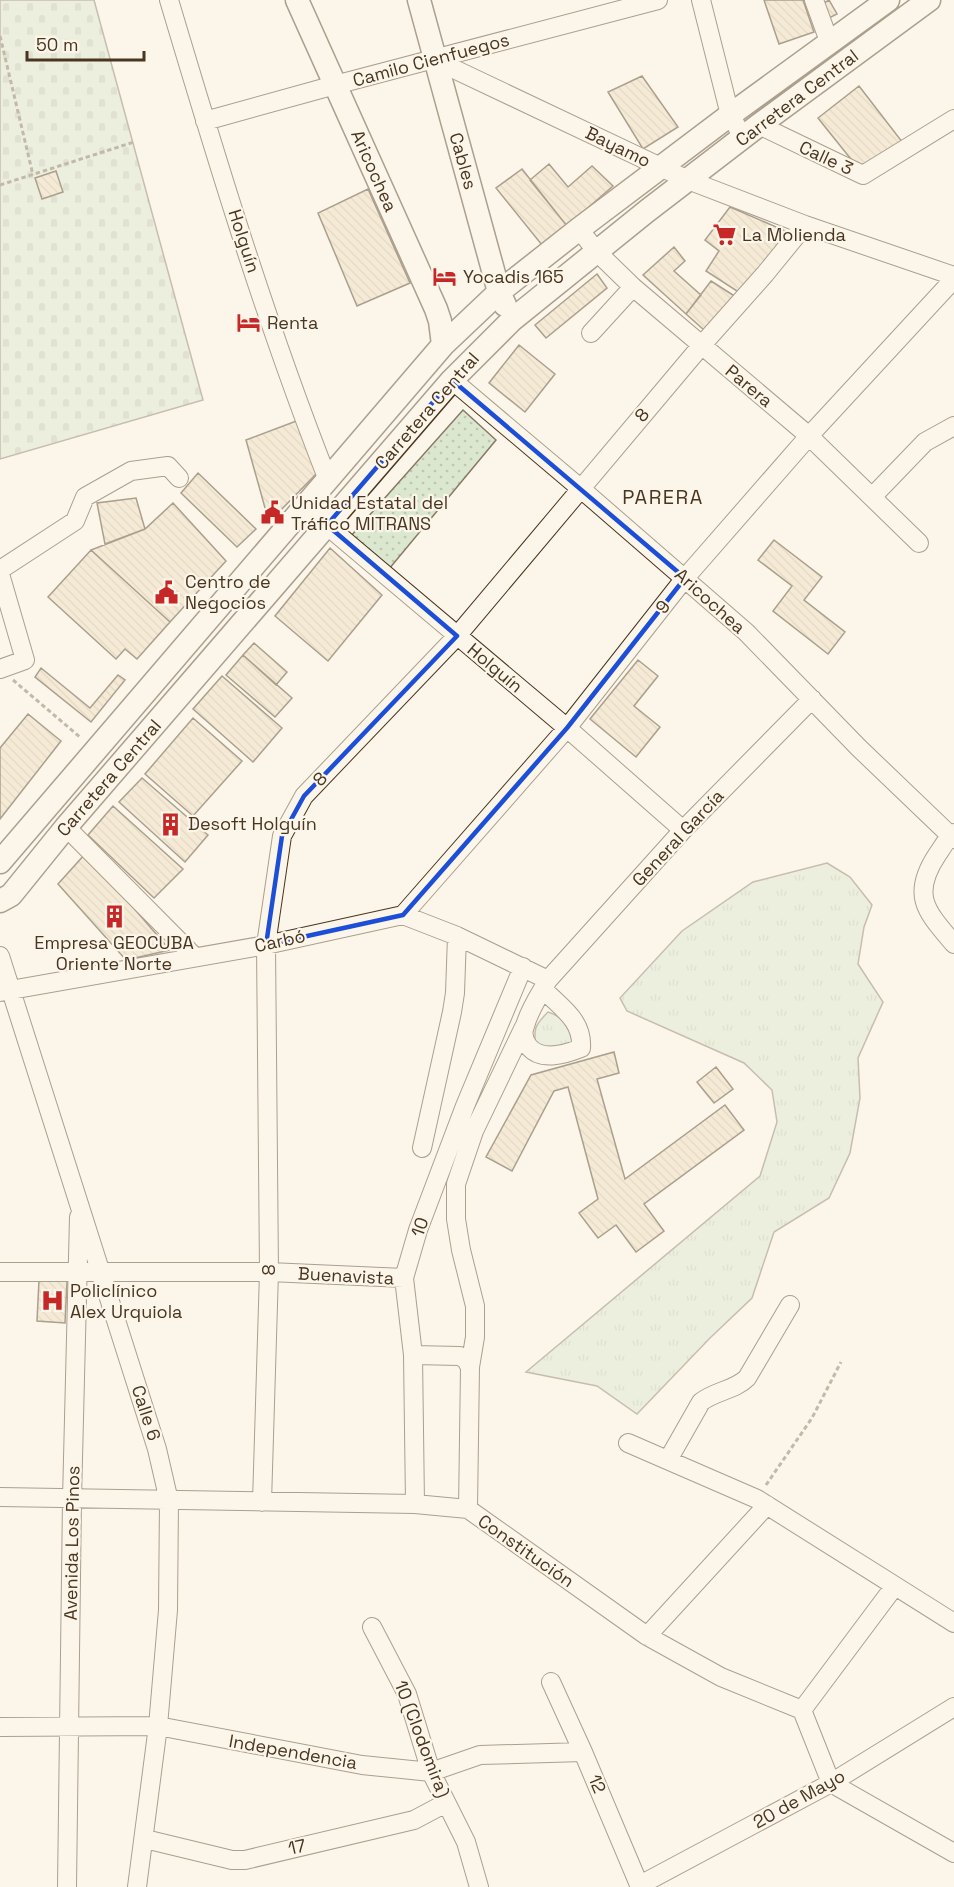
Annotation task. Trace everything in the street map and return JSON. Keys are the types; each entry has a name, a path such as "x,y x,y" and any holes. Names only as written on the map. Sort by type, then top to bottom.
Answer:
{"main road":[{"name":"Aricochea","path":"297,0 436,309 443,345"},
{"name":"Cables","path":"419,0 499,292 512,320"},
{"name":"Carretera Central","path":"0,862 443,345 499,292 579,229 888,0"},
{"name":"Carretera Central","path":"0,901 11,895 66,827 452,380 512,320 751,131 929,0"}],"street":[{"name":"Holguín","path":"169,0 205,121 281,354 328,480"},
{"name":"Camilo Cienfuegos","path":"205,121 658,0"},
{"path":"701,0 730,115 751,131"},
{"path":"814,0 830,44"},
{"name":"Bayamo","path":"435,60 688,180 954,278"},
{"name":"Calle 3","path":"751,131 863,175 954,119"},
{"name":"8","path":"261,1502 269,1272 266,945 282,836 304,796 457,636 700,346 765,274 805,225"},
{"name":"Parera","path":"579,229 597,252 633,286 700,346 809,436 919,543"},
{"name":"9","path":"403,915 567,728 685,579 809,436 954,278"},
{"path":"591,333 633,286"},
{"name":"Aricochea","path":"452,380 746,632 859,748 953,836"},
{"path":"872,497 925,442 954,426"},
{"path":"0,669 25,660 0,572 75,521 85,497 131,471 168,466 179,478"},
{"name":"Holguín","path":"305,507 567,728 683,830"},
{"name":"General García","path":"470,1367 475,1306 456,1219 456,1184 474,1131 524,1027 546,985 683,830 812,699"},
{"path":"66,827 195,957"},
{"path":"953,836 927,870 923,901 929,915 954,944"},
{"path":"403,915 457,936 523,967 546,985 578,1024 582,1036 581,1048 565,1054 544,1056 532,1050 524,1041 524,1027"},
{"name":"Carbó","path":"5,991 266,945 403,915"},
{"path":"422,1148 452,1012 457,936"},
{"name":"Calle 6","path":"0,956 5,991 79,1199 158,1449 168,1501 168,1610 158,1726 138,1887"},
{"name":"10","path":"416,1504 413,1355 404,1278 418,1230 465,1106 523,967"},
{"name":"Avenida Los Pinos","path":"67,1887 79,1199"},
{"name":"Buenavista","path":"0,1272 269,1272 404,1278"},
{"path":"668,1460 701,1402 747,1378 790,1305"},
{"path":"413,1355 460,1356 470,1367 468,1509"},
{"path":"628,1443 762,1502 954,1623"},
{"name":"Constitución","path":"0,1497 416,1504 468,1509 647,1636 721,1677 802,1710"},
{"path":"647,1636 762,1502"},
{"path":"894,1587 802,1710 831,1783 954,1853"},
{"name":"10 (Clodomira)","path":"372,1627 407,1694 431,1772 466,1842 479,1887"},
{"name":"12","path":"551,1682 640,1886"},
{"name":"20 de Mayo","path":"640,1886 831,1783 954,1707"},
{"name":"Independencia","path":"0,1727 158,1726 362,1765 431,1772 480,1755 583,1752"},
{"name":"17","path":"145,1839 232,1860 245,1860 414,1820 446,1803"}],"path":[{"path":"0,36 33,175"},
{"path":"0,185 134,142"},
{"path":"0,669 96,750"},
{"path":"762,1502 812,1418 841,1362"}],"highlighted area":[{"path":"452,380 685,578 567,728 403,915 266,945 282,836 304,796 457,636 327,525"}],"green space":[{"path":"0,0 94,0 203,400 0,459"},
{"path":"463,410 496,440 389,569 351,536"},
{"path":"827,863 850,877 872,905 864,927 858,964 883,1002 858,1058 860,1098 850,1153 829,1198 774,1232 752,1298 637,1414 597,1386 526,1372 760,1176 777,1122 772,1090 744,1063 627,1011 620,998 682,931 753,882"},
{"path":"548,1012 559,1017 567,1025 577,1046 536,1047 536,1028"}],"building":[{"path":"764,0 803,0 814,32 779,44"},
{"path":"829,0 837,14 827,19 819,6"},
{"path":"642,76 678,127 643,149 608,92"},
{"path":"859,86 903,143 862,173 818,118"},
{"path":"549,164 568,187 592,166 613,186 567,226 530,180"},
{"path":"522,169 567,226 542,245 496,188"},
{"path":"56,171 63,192 42,199 35,178"},
{"path":"368,189 410,283 357,306 318,213"},
{"path":"730,207 790,233 740,293 706,271 719,251 705,240"},
{"path":"674,247 685,261 674,271 701,295 686,314 643,275"},
{"path":"597,274 607,288 546,338 535,325"},
{"path":"711,281 736,297 704,330 686,314"},
{"path":"519,345 555,374 525,412 489,383"},
{"path":"299,420 318,472 278,513 267,515 246,440"},
{"path":"198,473 256,529 237,547 181,493"},
{"path":"136,498 145,529 105,544 97,503"},
{"name":"Centro de Negocios","path":"173,503 226,561 170,622 91,550 145,529"},
{"path":"774,540 822,577 804,600 845,632 828,654 773,611 792,586 758,560"},
{"path":"330,548 382,595 328,661 275,616"},
{"path":"91,550 170,622 137,659 125,649 116,659 48,597"},
{"path":"254,643 287,672 276,685 243,655"},
{"path":"243,655 292,698 275,717 226,675"},
{"path":"638,660 658,676 634,706 660,727 636,757 590,719"},
{"path":"41,668 90,708 118,675 125,680 91,722 35,677"},
{"path":"222,676 282,728 253,762 193,709"},
{"path":"28,714 61,741 0,819 0,748"},
{"path":"193,718 242,761 193,816 145,774"},
{"name":"Desoft Holguín","path":"142,778 208,835 185,862 119,802"},
{"path":"113,806 183,869 154,898 88,835"},
{"name":"Empresa GEOCUBA Oriente Norte","path":"86,853 170,950 126,960 58,884"},
{"path":"614,1052 619,1073 597,1079 625,1179 725,1105 744,1130 644,1204 664,1231 636,1252 616,1225 598,1238 579,1213 598,1199 568,1087 554,1091 512,1171 486,1157 531,1075"},
{"path":"716,1067 733,1089 714,1103 697,1082"},
{"name":"Policlínico Alex Urquiola","path":"39,1280 67,1281 65,1323 37,1321"}],"place":[{"name":"La Molienda","path":"724,235"},
{"name":"Yocadis 165","path":"445,277"},
{"name":"Renta","path":"249,323"},
{"name":"Unidad Estatal del Tráfico MITRANS","path":"273,513"},
{"name":"Centro de Negocios","path":"167,592"},
{"name":"Desoft Holguín","path":"170,824"},
{"name":"Empresa GEOCUBA Oriente Norte","path":"114,917"},
{"name":"Policlínico Alex Urquiola","path":"52,1301"}],"district":[{"name":"PARERA","path":"663,497"}]}
